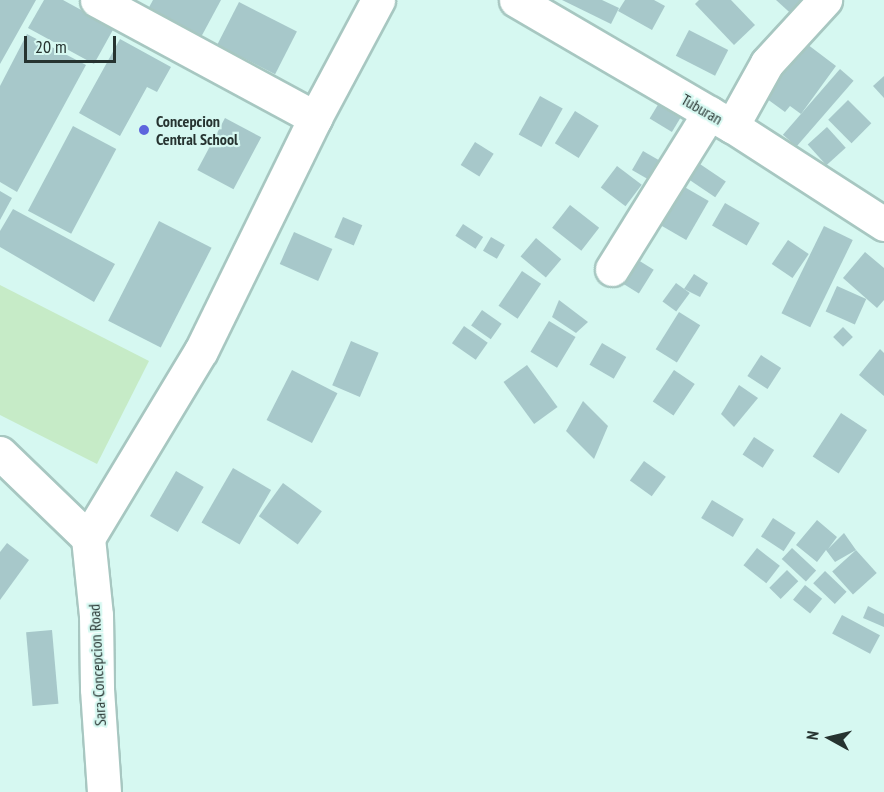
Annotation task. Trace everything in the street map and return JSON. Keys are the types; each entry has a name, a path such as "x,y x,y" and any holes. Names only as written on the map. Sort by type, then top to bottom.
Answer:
{"main road":[{"path":"97,0 315,118"},
{"path":"0,453 88,538 201,351 315,118 378,0"},
{"name":"Tuburan","path":"516,0 720,120 884,224"},
{"path":"612,269 720,120 767,63 825,0"},
{"name":"Sara-Concepcion Road","path":"88,538 96,615 97,689 104,792"}],"green space":[{"path":"0,285 149,361 97,464 0,415"}],"building":[{"path":"0,0 36,0 0,64"},
{"path":"44,0 63,0 114,28 94,64 28,28"},
{"path":"153,0 221,0 200,39 147,11"},
{"path":"562,0 602,0 619,8 611,24"},
{"path":"625,0 654,0 665,6 652,30 618,11"},
{"path":"699,0 731,0 755,25 734,45 695,4"},
{"path":"776,0 816,0 798,20"},
{"path":"239,2 297,32 275,74 217,45"},
{"path":"689,30 728,50 715,76 676,56"},
{"path":"27,34 86,65 17,192 0,182 0,86"},
{"path":"799,38 836,66 801,114 790,106 785,112 759,93"},
{"path":"120,39 171,67 157,92 147,87 120,136 79,113"},
{"path":"840,69 854,81 797,146 783,135"},
{"path":"884,76 884,98 873,86"},
{"path":"540,96 563,109 541,147 519,134"},
{"path":"662,98 684,111 672,132 650,119"},
{"path":"848,100 871,123 852,143 828,120"},
{"path":"575,111 599,126 579,158 555,143"},
{"path":"225,118 261,137 234,189 197,170"},
{"path":"73,126 116,149 71,234 28,211"},
{"path":"827,127 846,148 826,165 808,144"},
{"path":"475,142 494,154 479,177 461,165"},
{"path":"643,151 660,161 649,180 632,170"},
{"path":"691,158 726,181 715,197 680,174"},
{"path":"617,166 642,185 626,206 601,188"},
{"path":"681,185 709,201 686,240 658,224"},
{"path":"0,191 12,198 0,220"},
{"path":"725,203 760,223 747,246 712,226"},
{"path":"570,205 599,228 581,251 552,228"},
{"path":"13,209 115,264 94,302 0,247 0,231"},
{"path":"343,217 362,225 354,245 334,237"},
{"path":"159,221 212,248 161,348 108,321"},
{"path":"463,224 483,237 476,249 455,236"},
{"path":"824,226 853,240 810,327 781,313"},
{"path":"294,232 332,249 318,281 280,264"},
{"path":"491,237 505,245 497,259 483,251"},
{"path":"536,238 561,259 546,278 521,256"},
{"path":"788,240 809,254 793,278 772,264"},
{"path":"865,252 884,268 884,300 877,308 843,278"},
{"path":"630,255 654,270 639,294 615,279"},
{"path":"522,271 541,284 518,319 499,306"},
{"path":"694,274 708,283 700,297 684,289"},
{"path":"676,283 690,293 676,312 662,302"},
{"path":"837,286 866,299 855,325 826,312"},
{"path":"559,300 588,322 576,333 552,317"},
{"path":"482,310 502,324 491,339 471,326"},
{"path":"679,312 700,325 677,363 656,349"},
{"path":"549,321 576,337 557,368 530,352"},
{"path":"464,326 488,343 476,360 452,343"},
{"path":"843,327 853,337 843,347 833,337"},
{"path":"351,341 379,353 360,397 332,385"},
{"path":"602,343 626,357 614,379 590,365"},
{"path":"880,349 884,353 884,396 859,375"},
{"path":"761,355 781,368 768,389 747,376"},
{"path":"527,365 558,407 534,424 504,382"},
{"path":"292,370 337,393 312,443 267,420"},
{"path":"674,370 695,384 673,415 653,402"},
{"path":"739,385 758,398 734,427 721,414"},
{"path":"583,401 608,426 594,459 566,431"},
{"path":"841,413 867,430 839,473 813,457"},
{"path":"754,437 774,450 763,468 743,455"},
{"path":"644,461 666,477 652,496 630,480"},
{"path":"233,468 271,490 240,545 202,523"},
{"path":"176,471 204,487 178,532 150,516"},
{"path":"283,483 322,511 298,544 259,516"},
{"path":"712,500 744,519 733,537 701,518"},
{"path":"773,518 796,533 784,551 761,536"},
{"path":"817,520 837,537 828,549 844,533 856,550 835,562 826,550 817,562 796,545"},
{"path":"7,543 29,560 0,600 0,552"},
{"path":"757,548 780,566 766,583 743,565"},
{"path":"792,548 816,571 806,581 782,559"},
{"path":"856,550 877,573 853,594 832,571"},
{"path":"787,570 798,581 781,599 769,588"},
{"path":"825,571 847,592 835,604 813,583"},
{"path":"805,585 822,599 810,614 793,600"},
{"path":"868,606 884,614 884,627 863,618"},
{"path":"842,615 880,635 870,654 832,634"},
{"path":"52,630 58,704 33,706 26,632"}],"place":[{"name":"Concepcion Central School","path":"144,130"}]}
